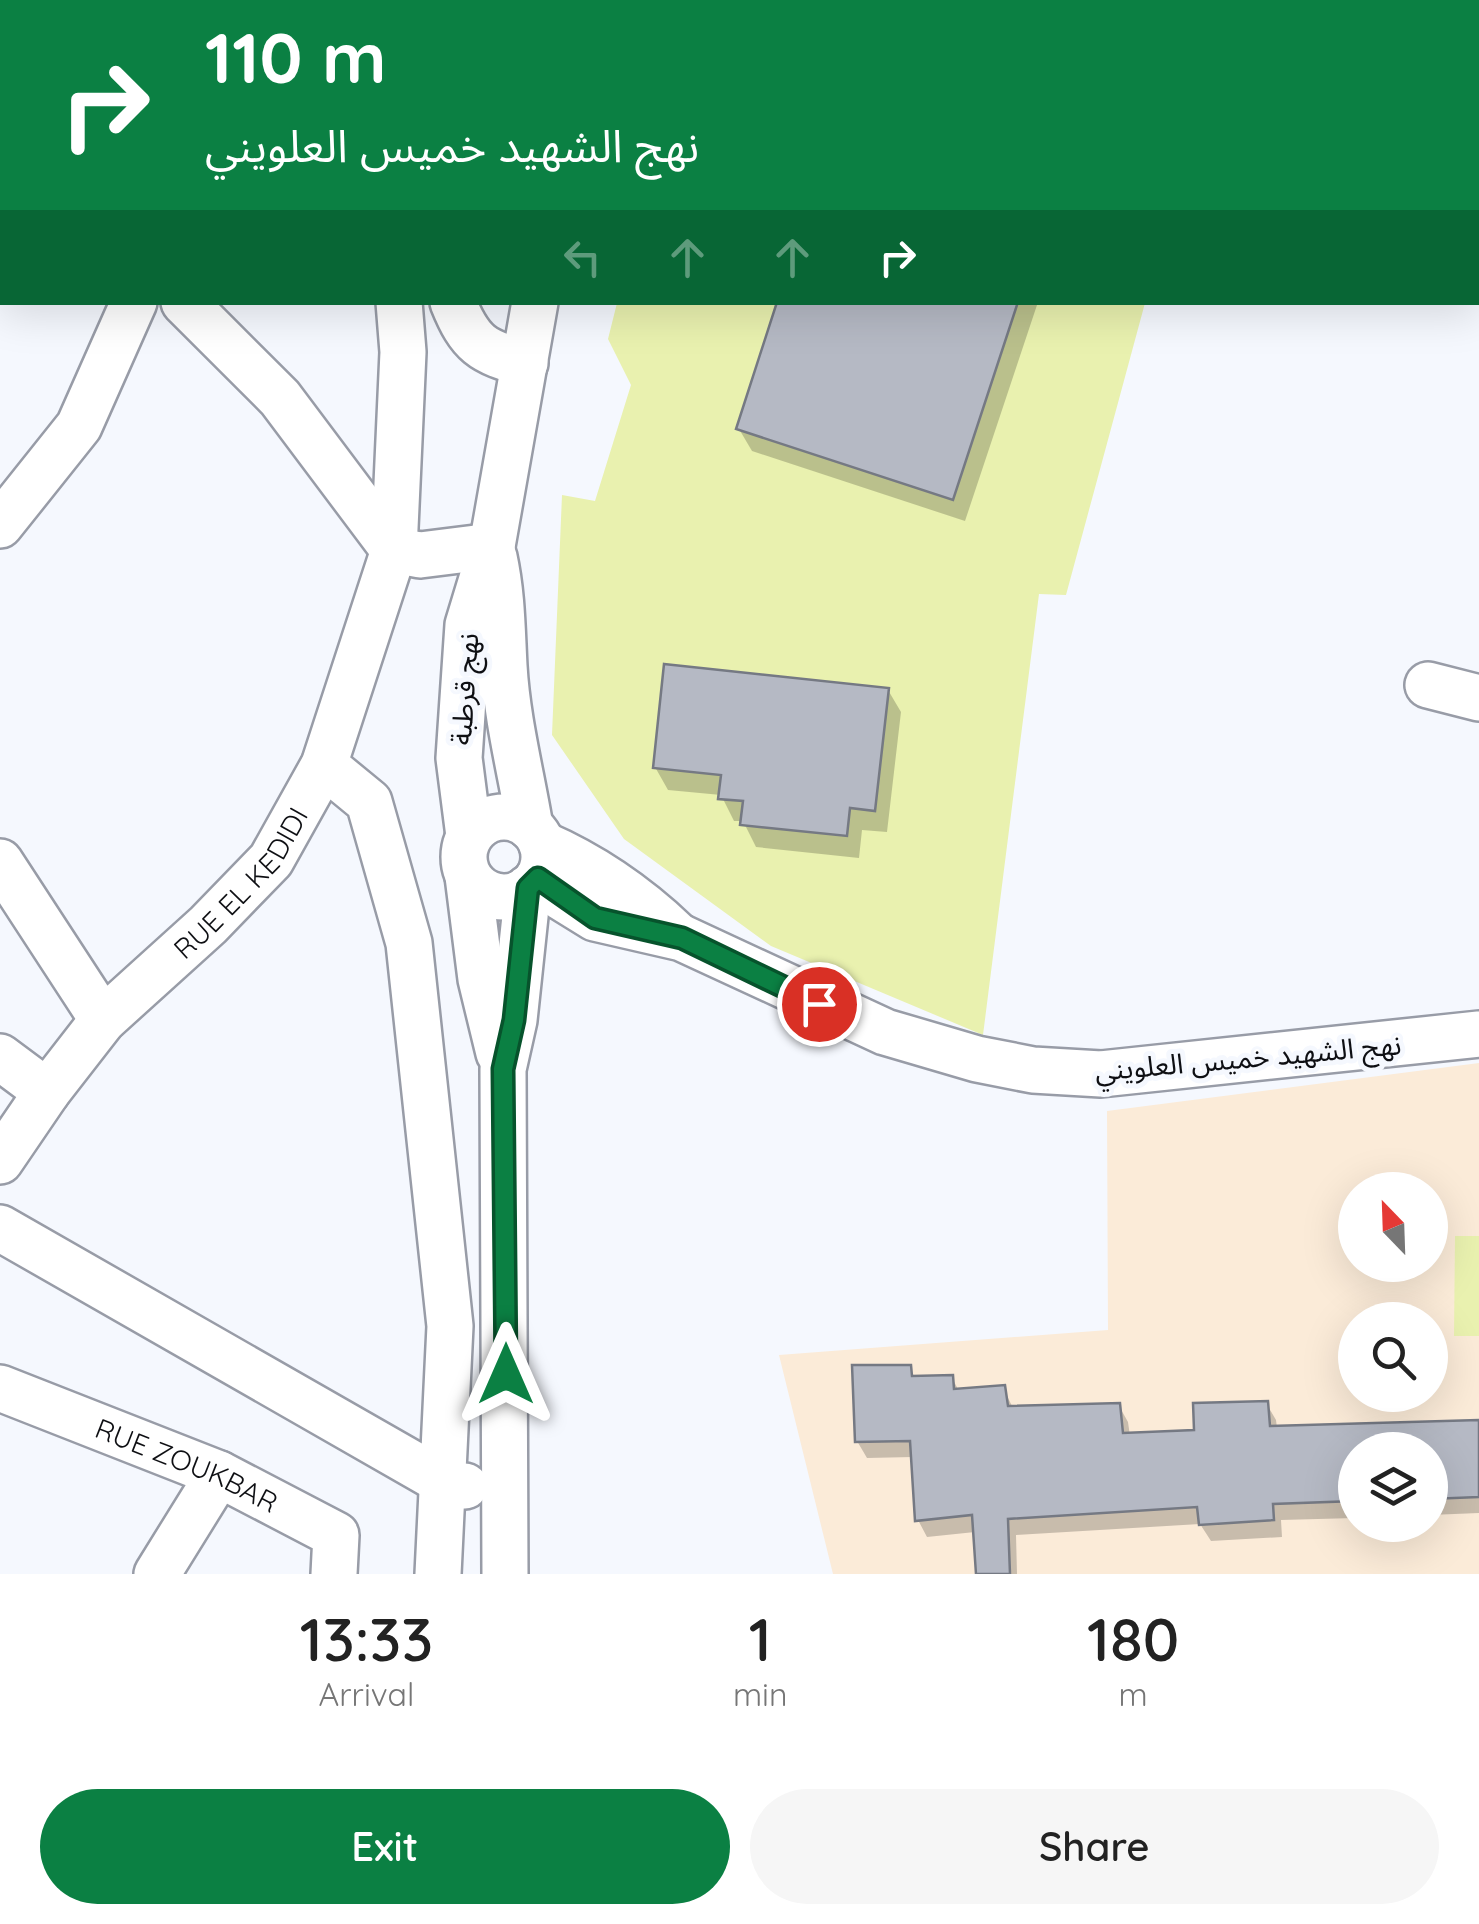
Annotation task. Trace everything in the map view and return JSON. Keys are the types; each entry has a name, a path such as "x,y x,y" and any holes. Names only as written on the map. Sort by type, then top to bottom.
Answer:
{"street":[{"path":"0,525 79,426 133,305"},
{"path":"187,305 280,398 394,550 420,556 492,546"},
{"name":"RUE EL KEDIDI","path":"0,1161 103,1020 208,925 271,860 324,765 394,550 404,352 399,305"},
{"path":"454,305 468,335 488,353 525,363"},
{"name":"نهج قرطبة","path":"505,1574 503,1069 482,979 459,758 468,625 492,546 535,305"},
{"name":"نهج قرطبة","path":"492,546 502,595 504,666 513,741 535,859 514,1020 503,1069"},
{"path":"1428,685 1479,698"},
{"path":"324,765 369,802 409,943 450,1326 438,1574"},
{"path":"491,819 518,819 535,859 516,895 488,894 468,856 491,819"},
{"name":"نهج الشهيد خميس العلويني","path":"535,859 597,871 648,907 682,938 885,1032 977,1059 1032,1070 1101,1074 1479,1034"},
{"path":"0,862 103,1020"},
{"path":"0,1058 47,1092"},
{"path":"0,1228 451,1486 506,1488"},
{"name":"RUE ZOUKBAR","path":"0,1388 218,1474 336,1535 334,1574"},
{"path":"157,1574 218,1474"}],"shaded area":[{"path":"1479,1063 1479,1574 833,1574 779,1355 1108,1330 1107,1111"}],"green space":[{"path":"616,305 1144,305 1066,595 1039,594 983,1035 771,946 624,839 552,735 562,495 595,501 631,385 608,339"},
{"path":"1455,1236 1479,1236 1479,1336 1454,1336"}],"building":[{"path":"776,305 1017,305 953,500 736,429"},
{"path":"664,664 889,688 875,811 850,808 847,836 740,825 743,801 718,799 721,775 653,768"},
{"path":"852,1365 911,1365 912,1376 953,1375 954,1389 1005,1385 1008,1406 1120,1403 1123,1433 1194,1430 1193,1403 1268,1401 1270,1426 1479,1420 1479,1497 1448,1498 1448,1432 1338,1432 1338,1502 1273,1504 1274,1520 1199,1525 1197,1507 1008,1519 1010,1574 976,1574 972,1515 915,1521 910,1441 855,1442"}],"route":[{"path":"506,1374 503,1069 521,970 528,888 538,878 595,918 682,938 819,1004"}]}
